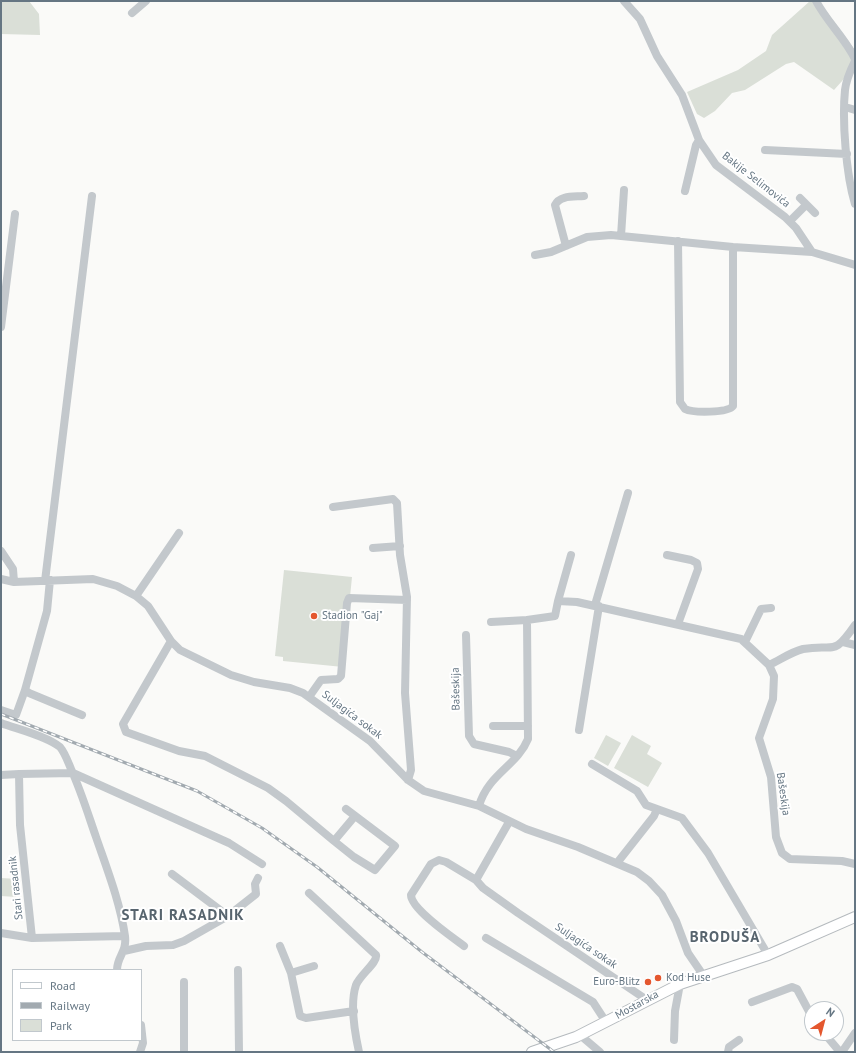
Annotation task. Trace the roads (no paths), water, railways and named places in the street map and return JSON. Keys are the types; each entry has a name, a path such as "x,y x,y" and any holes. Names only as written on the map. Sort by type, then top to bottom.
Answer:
{"main road":[{"name":"Mostarska","path":"532,1052 580,1035 680,984 703,975 768,955 855,917"}],"street":[{"path":"132,13 146,1"},
{"name":"Bakije Selimovića","path":"624,1 640,20 657,56 682,95 700,140 716,165 790,221 812,252"},
{"path":"816,1 826,20 851,51 855,60 845,88 847,154 849,177 855,204"},
{"path":"845,107 855,110"},
{"path":"685,191 696,145 700,140"},
{"path":"765,150 847,154"},
{"path":"621,236 624,190"},
{"path":"1,710 16,715 26,690 47,611 48,581 92,196"},
{"path":"566,246 555,205 557,201 563,198 584,196"},
{"path":"800,198 816,213"},
{"path":"790,221 806,205"},
{"path":"1,327 15,214"},
{"path":"535,256 587,238 621,236 733,247 812,252 855,265"},
{"path":"678,241 680,402 684,409 691,411 726,411 733,406 733,247"},
{"path":"579,730 597,606 628,493"},
{"path":"333,507 396,500 407,600 405,693 411,770 408,780"},
{"path":"136,596 179,533"},
{"path":"374,548 400,546"},
{"path":"1,551 13,569 14,582"},
{"path":"491,622 527,620 555,616 571,555"},
{"path":"667,555 691,560 697,563 698,569 678,624"},
{"name":"Suljagića sokak","path":"1,579 14,582 93,579 110,583 136,596 151,610 171,641 180,650 231,675 254,682 290,688 309,697 370,741 408,780 424,790 478,806 509,822 637,872 659,892 671,910 688,953 703,975"},
{"path":"309,697 321,680 338,679 341,676 347,603 349,598 407,600"},
{"path":"558,601 597,606 741,639 769,665 797,651 808,649 830,649 839,646 855,625"},
{"path":"745,642 761,609 772,608"},
{"path":"478,806 486,788 492,780 517,756 528,739 527,620"},
{"name":"Bašeskija","path":"466,635 469,736 474,744 509,752 517,756"},
{"path":"171,641 123,724 124,730 179,751 205,756 268,788 354,857 375,870 394,846 346,809"},
{"path":"843,642 855,645"},
{"name":"Bašeskija","path":"769,665 774,676 774,695 759,738 771,777 778,845 783,855 788,858 842,861 855,864"},
{"path":"26,690 29,693 82,715"},
{"path":"1,724 44,739 62,750 82,794 108,868 125,936 124,951 118,963 117,969"},
{"path":"493,726 528,726"},
{"path":"592,764 636,791 643,802 657,809 679,816 684,821 708,853 768,955"},
{"path":"1,775 72,772 229,843 262,864"},
{"name":"Stari rasadnik","path":"19,774 20,825 32,938"},
{"path":"617,863 654,816 657,809"},
{"path":"334,841 355,816"},
{"path":"476,880 509,822"},
{"name":"Suljagića sokak","path":"464,946 424,914 412,902 410,895 430,864 439,860 446,862 476,880 483,888 518,913 647,1000"},
{"path":"172,874 228,916"},
{"path":"124,951 146,946 173,945 184,942 228,916 256,894 255,884 258,878"},
{"path":"309,893 376,955 375,962 362,975 356,986 354,1011 355,1037 359,1052"},
{"path":"1,933 32,938 125,936"},
{"path":"486,938 593,1002 606,1022"},
{"path":"280,946 291,972 298,1012 303,1017 309,1018 354,1011"},
{"path":"291,972 314,966"},
{"path":"238,970 239,1052"},
{"path":"184,982 184,1052"},
{"path":"674,1040 675,1011 680,984"},
{"path":"752,1002 792,987 797,989 804,1002"},
{"path":"831,1041 841,1052 855,1033"},
{"path":"140,1052 143,1043 142,1034"},
{"path":"580,1035 600,1052"},
{"path":"728,1052 729,1047 739,1040"}],"railway":[{"path":"1,714 197,791 262,828 317,867 422,952 554,1052"}],"place":[{"name":"Stadion \"Gaj\"","path":"314,616"},
{"name":"Kod Huse","path":"658,978"},
{"name":"Euro-Blitz","path":"648,982"}],"district":[{"name":"STARI RASADNIK","path":"183,916"},
{"name":"BRODUŠA","path":"725,938"}]}
